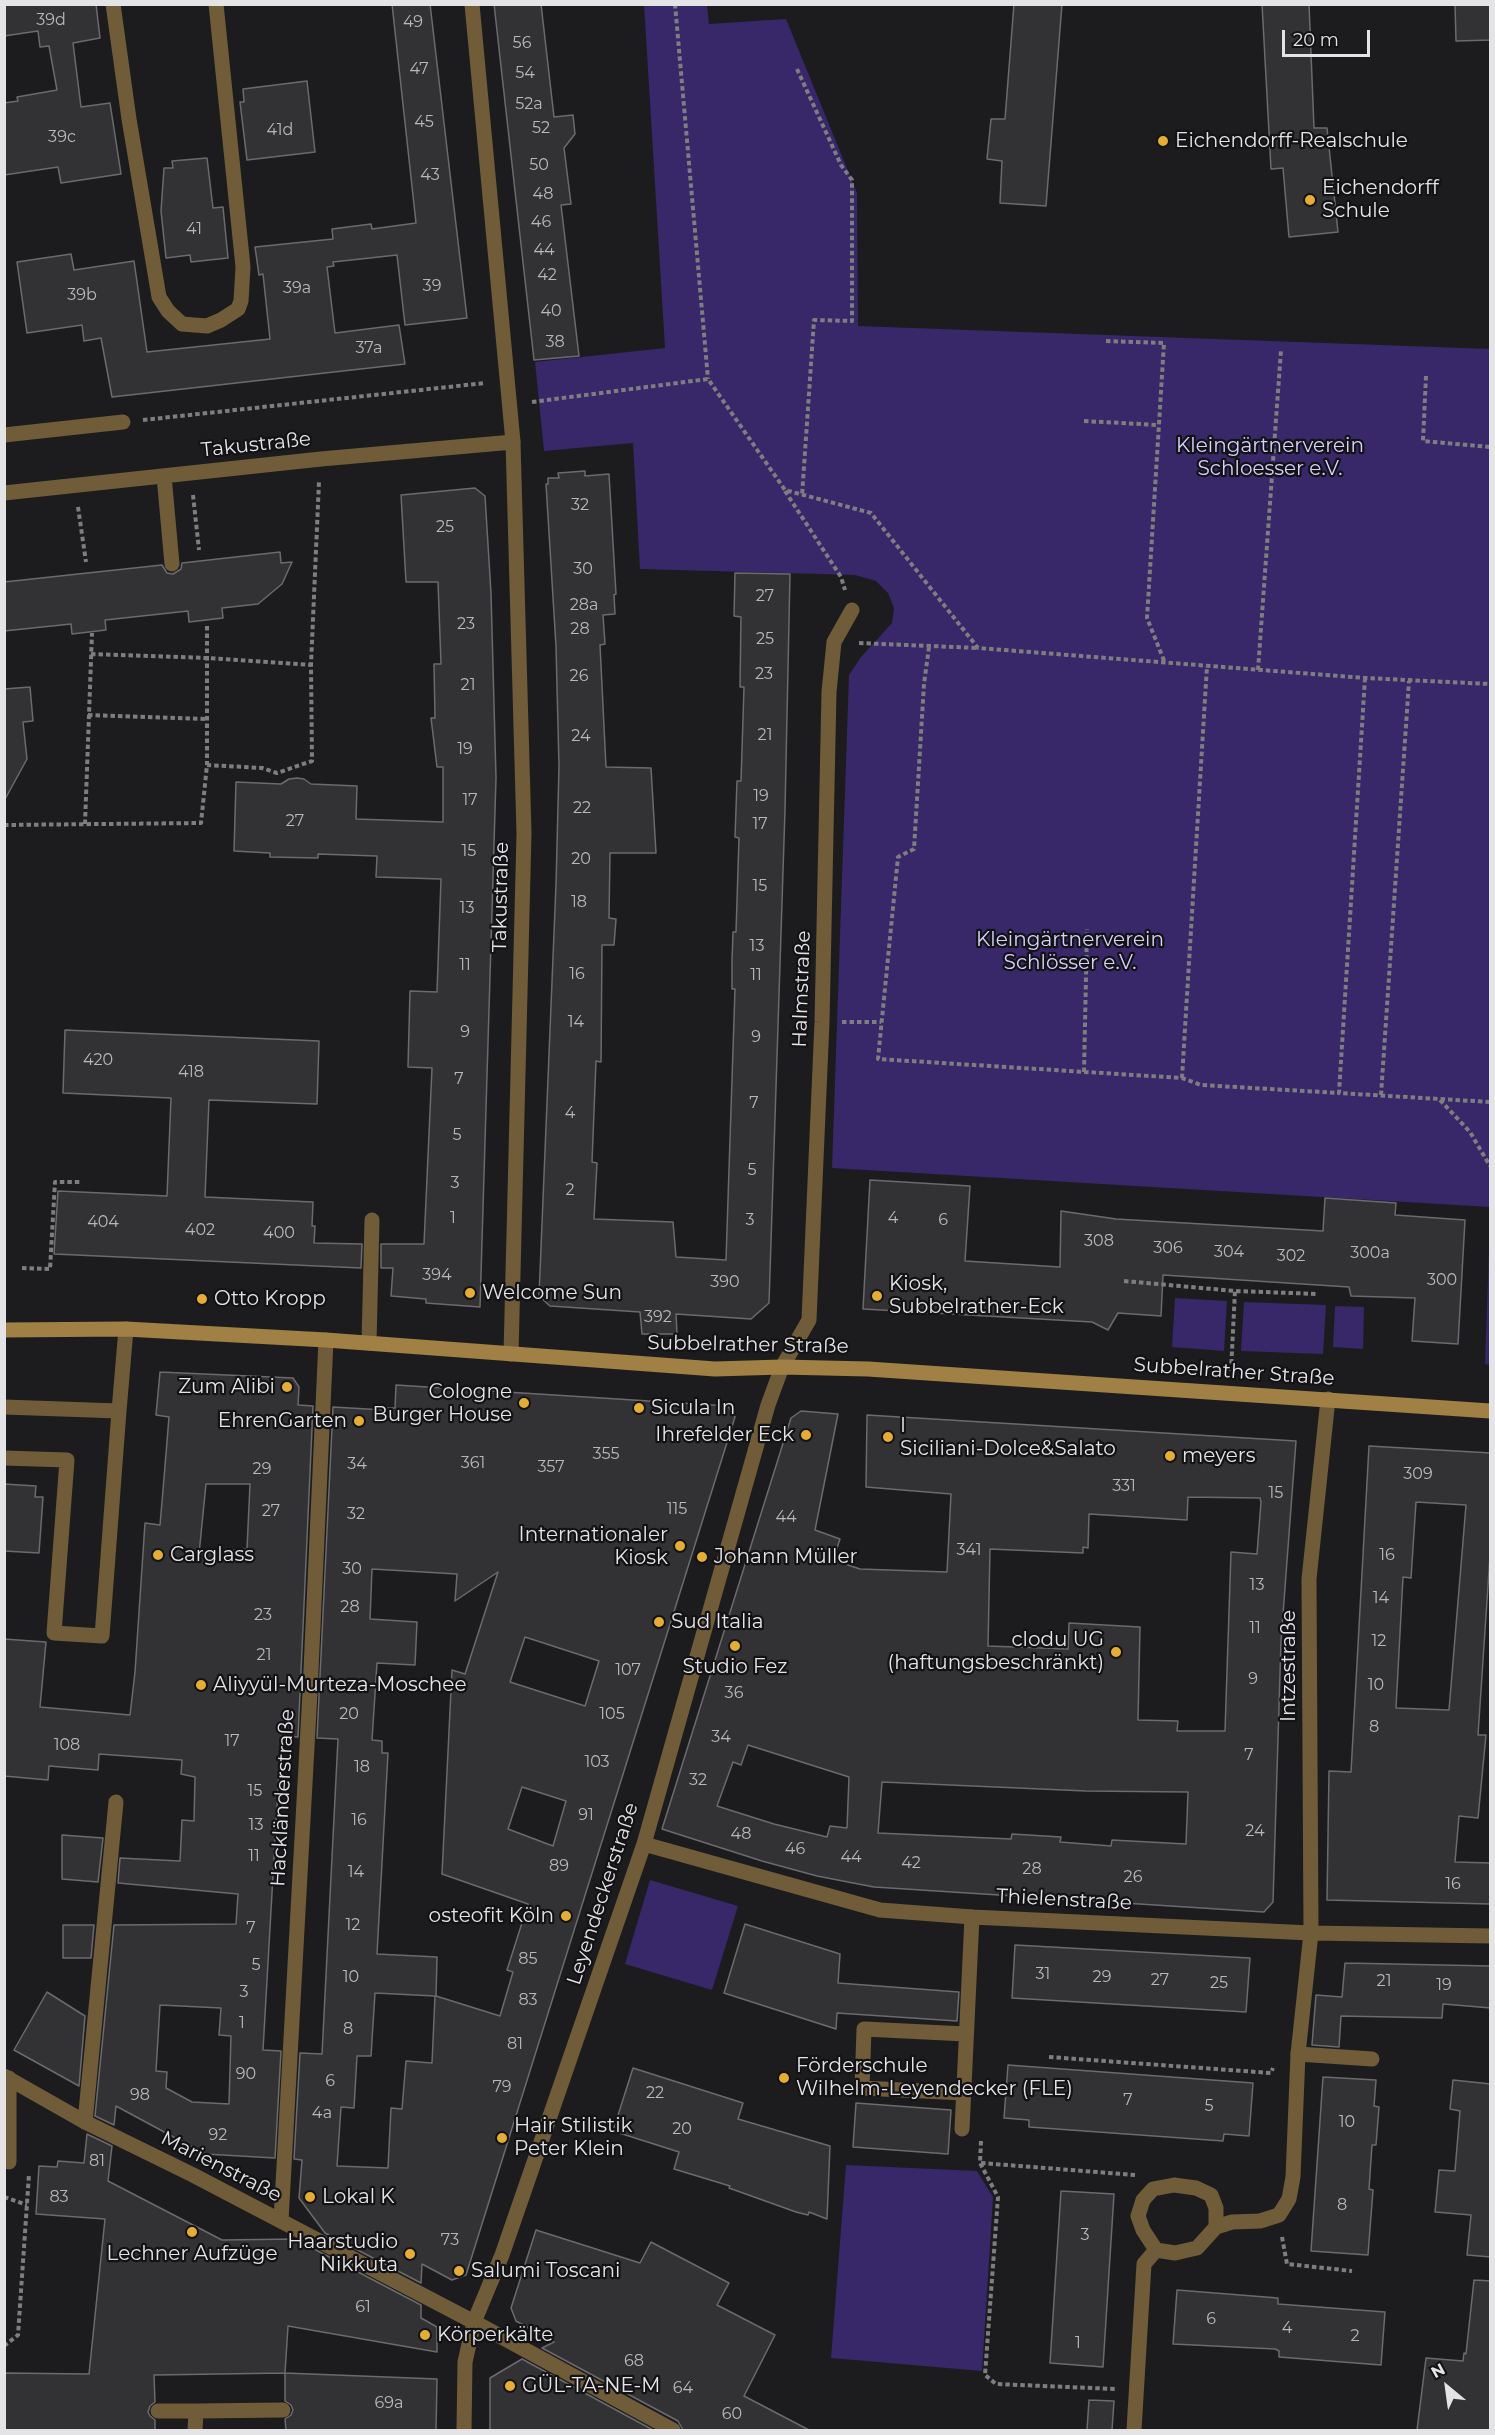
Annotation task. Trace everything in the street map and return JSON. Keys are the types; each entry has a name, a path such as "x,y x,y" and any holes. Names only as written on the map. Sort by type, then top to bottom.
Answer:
{"main road":[{"name":"Subbelrather Straße","path":"4,1330 126,1329 326,1340 715,1369 782,1367 910,1372 1491,1411"}],"street":[{"path":"113,4 157,288 162,302 171,315 182,324 196,326 207,326 230,316 241,301 242,257 216,4"},
{"name":"Takustraße","path":"472,4 513,442 524,833 511,1354"},
{"path":"4,435 123,422"},
{"name":"Takustraße","path":"4,493 321,459 513,442"},
{"path":"164,476 172,564"},
{"name":"Halmstraße","path":"782,1367 809,1320 811,1300 822,1022 829,692 834,642 852,610"},
{"path":"369,1343 372,1220"},
{"path":"4,1458 67,1460 54,1633 102,1636 126,1329"},
{"name":"Hackländerstraße","path":"280,2222 310,1692 326,1340"},
{"name":"Leyendeckerstraße","path":"464,2430 465,2362 474,2322 502,2255 644,1844 762,1427 782,1367"},
{"name":"Intzestraße","path":"1279,2215 1289,2199 1293,2177 1298,2055 1311,1933 1309,1579 1328,1399"},
{"path":"4,1407 119,1411"},
{"path":"85,2122 116,1802"},
{"name":"Thielenstraße","path":"644,1844 880,1910 972,1917 1311,1933 1491,1936"},
{"path":"962,2130 972,1917"},
{"path":"964,2093 862,2088 864,2029 966,2034"},
{"path":"1298,2055 1372,2059"},
{"path":"7,2077 9,2162"},
{"name":"Marienstraße","path":"7,2077 85,2122 474,2322 673,2430"},
{"path":"1216,2227 1216,2208 1211,2195 1196,2187 1174,2185 1153,2189 1143,2200 1138,2216 1143,2230 1156,2250 1175,2253 1197,2248 1216,2227 1232,2222 1260,2221 1279,2215"},
{"path":"1134,2430 1144,2264 1156,2250"},
{"path":"158,2411 283,2410"},
{"path":"195,2430 196,2411"}],"path":[{"path":"675,4 708,379 785,490 841,577 852,610"},
{"path":"797,69 841,165 852,180 852,321 814,320 802,496"},
{"path":"1106,340 1164,343 1147,618 1165,663"},
{"path":"1258,670 1281,350"},
{"path":"1426,376 1423,441 1491,447"},
{"path":"511,404 708,379"},
{"path":"123,422 509,380"},
{"path":"1084,421 1158,425"},
{"path":"207,765 262,768 277,773 312,761 310,665 321,459"},
{"path":"190,473 199,550"},
{"path":"74,486 86,562"},
{"path":"785,490 871,513 978,648"},
{"path":"4,825 201,824 207,765 207,626"},
{"path":"85,824 92,633"},
{"path":"834,642 978,648 1365,678 1491,684"},
{"path":"929,647 924,684 915,849 898,857 878,1059 1182,1078 1201,1085 1491,1102"},
{"path":"91,654 207,658 310,665"},
{"path":"1182,1078 1207,666"},
{"path":"1339,1093 1365,678"},
{"path":"1381,1095 1409,681"},
{"path":"88,715 207,719"},
{"path":"1084,1072 1087,930"},
{"path":"837,1022 880,1022"},
{"path":"1439,1099 1470,1132 1491,1166"},
{"path":"22,1268 50,1269 55,1182 81,1182"},
{"path":"1124,1281 1235,1291 1318,1294"},
{"path":"1232,1352 1235,1291"},
{"path":"223,1684 240,1686"},
{"path":"1049,2057 1271,2073 1277,2059 1298,2055"},
{"path":"1137,2390 996,2384 985,2375 999,2197 980,2163 1138,2175 1153,2189"},
{"path":"4,2346 18,2335 29,2166"},
{"path":"4,2197 27,2205"},
{"path":"1279,2215 1287,2264 1352,2271"}],"green space":[{"path":"644,4 707,5 709,24 786,19 857,193 858,326 1490,349 1490,1207 832,1168 849,675 861,657 892,623 894,608 888,593 876,581 855,575 640,569 633,443 544,451 535,362 665,348"},
{"path":"1490,1221 1490,1365 1485,1364"},
{"path":"1175,1298 1227,1301 1224,1351 1172,1347"},
{"path":"1244,1302 1326,1305 1323,1354 1241,1351"},
{"path":"1335,1306 1364,1307 1363,1349 1333,1347"},
{"path":"650,1880 738,1906 712,1990 625,1964"},
{"path":"846,2165 977,2171 993,2197 982,2371 831,2358"}],"building":[{"path":"4,4 96,4 100,38 73,43 81,107 110,103 121,174 61,183 58,167 4,175 4,103 18,101 17,97 57,90 49,46 40,47 38,31 4,36"},
{"path":"392,4 430,4 467,318 405,325 397,255 333,262 334,266 327,267 335,333 399,325 405,364 112,397 101,338 84,341 82,325 27,333 17,262 71,254 74,270 134,261 147,352 270,339 263,274 259,275 255,247 333,239 332,229 371,224 372,229 416,223"},
{"path":"494,4 541,4 554,117 573,115 575,134 564,148 571,204 561,205 579,356 534,360"},
{"path":"1014,4 1062,4 1046,206 1000,203 1002,161 987,159 991,119 1005,119"},
{"path":"1262,4 1309,4 1314,128 1327,128 1338,232 1289,237 1283,168 1271,169"},
{"path":"1455,4 1491,4 1491,40 1456,41"},
{"path":"307,81 315,152 247,160 240,102 244,102 243,89"},
{"path":"207,158 213,208 223,207 228,258 191,262 190,255 166,258 161,211 164,168 173,168 172,161"},
{"path":"585,471 585,476 609,474 616,594 614,595 615,614 603,615 605,644 600,645 606,767 651,768 656,853 610,853 609,918 616,919 614,945 602,945 601,1062 596,1061 592,1162 597,1163 594,1219 673,1222 676,1257 726,1260 735,989 732,989 732,960 733,932 736,932 739,838 735,837 737,781 741,781 744,687 740,687 741,617 734,616 735,573 790,574 769,1303 751,1319 676,1314 677,1334 642,1334 640,1312 550,1306 539,1296 559,766 556,646 546,484 548,484 548,478 559,478 558,473"},
{"path":"475,488 485,496 491,593 496,778 480,1307 426,1303 426,1299 391,1296 393,1268 381,1268 381,1244 424,1244 432,1068 408,1067 410,991 437,992 441,879 376,877 377,856 318,854 318,858 270,857 270,853 234,851 236,782 281,784 289,779 297,778 304,779 311,784 357,786 356,819 443,822 443,767 437,767 431,718 435,718 434,664 441,664 438,582 406,582 401,495"},
{"path":"280,552 281,563 292,562 282,584 258,604 222,608 223,618 189,622 188,611 105,620 106,630 72,634 71,624 4,631 4,582 162,565 167,573 173,574 181,569 182,563"},
{"path":"30,687 33,721 23,722 27,759 4,801 4,689"},
{"path":"65,1030 319,1041 317,1104 209,1100 205,1197 313,1202 314,1243 362,1244 361,1268 54,1254 58,1191 167,1196 171,1098 63,1093"},
{"path":"870,1180 970,1186 965,1261 1060,1267 1061,1211 1116,1219 1323,1231 1325,1198 1396,1203 1395,1215 1465,1220 1458,1344 1412,1341 1415,1298 1351,1296 1349,1287 1163,1275 1161,1316 1118,1313 1108,1330 1092,1322 863,1309"},
{"path":"160,1372 293,1378 299,1387 298,1405 313,1406 298,1737 281,1736 263,2050 281,2051 275,2158 205,2154 116,2106 114,2125 95,2116 114,1925 236,1924 238,1894 118,1883 120,1858 180,1861 182,1820 194,1821 195,1777 181,1774 182,1760 99,1754 98,1770 49,1766 48,1780 4,1776 4,1639 46,1642 40,1707 130,1715 145,1523 160,1525 169,1417 156,1415","holes":["206,1484 250,1484 247,1549 199,1554","160,2005 221,2008 219,2035 231,2036 229,2104 192,2102 166,2088 167,2072 156,2071"]},
{"path":"396,1385 728,1406 735,1417 466,2275 452,2280 422,2264 421,2283 325,2233 299,2198 302,2160 294,2159 300,2053 322,2054 338,1739 317,1738 333,1407 384,1410 384,1408 395,1408","holes":["372,1569 457,1574 455,1601 498,1572 465,1674 452,1670 442,1874 528,1904 507,1970 513,1972 500,2016 436,1996 437,1957 377,1954 388,1753 382,1753 382,1741 372,1740 377,1663 415,1665 417,1622 370,1619","525,1637 599,1661 585,1706 510,1682","522,1787 566,1801 553,1846 508,1829","375,1993 435,1996 432,2063 406,2061 402,2109 391,2108 388,2168 337,2166 341,2107 354,2108 357,2056 371,2056"]},
{"path":"801,1411 838,1414 815,1530 840,1539 833,1560 860,1569 947,1572 951,1494 866,1487 867,1415 1296,1441 1281,1641 1273,1902 1264,1912 874,1887 817,1876 762,1861 662,1829 791,1418","holes":["1188,1497 1260,1498 1261,1502 1257,1554 1231,1552 1225,1731 1177,1731 1178,1721 1138,1720 1140,1627 1069,1623 1068,1649 988,1646 990,1549 1083,1553 1083,1547 1088,1548 1089,1514 1187,1520","748,1745 849,1777 847,1828 830,1826 827,1837 774,1824 717,1806 733,1762 741,1765","882,1782 1086,1791 1188,1792 1186,1844 1112,1840 1111,1846 1060,1842 1061,1837 1012,1834 1011,1839 878,1833"]},
{"path":"1369,1446 1491,1453 1491,1541 1478,1735 1486,1735 1478,1818 1459,1816 1455,1862 1491,1863 1491,1904 1327,1900 1329,1771 1351,1772","holes":["1416,1502 1466,1505 1449,1710 1396,1708 1403,1577 1411,1578"]},
{"path":"4,1484 36,1486 35,1497 43,1497 39,1553 4,1551"},
{"path":"62,1835 103,1838 98,1882 62,1879"},
{"path":"745,1924 840,1954 838,1983 959,1992 957,2021 837,2013 836,2029 724,1993"},
{"path":"63,1925 94,1925 91,1958 63,1958"},
{"path":"1015,1945 1250,1958 1246,2012 1012,1998"},
{"path":"1345,1963 1491,1966 1491,2008 1443,2004 1442,2018 1341,2016 1339,2047 1312,2045 1316,1995 1342,1997"},
{"path":"47,1992 85,2016 79,2086 14,2050"},
{"path":"1008,2065 1253,2083 1249,2136 1224,2134 1223,2141 1029,2127 1029,2120 1004,2118"},
{"path":"633,2068 743,2103 738,2119 830,2146 827,2219 809,2212 808,2215 796,2212 729,2188 730,2186 674,2169 679,2152 613,2131"},
{"path":"1323,2077 1376,2080 1374,2106 1379,2107 1376,2145 1372,2145 1369,2189 1373,2190 1368,2255 1311,2251"},
{"path":"1453,2080 1491,2084 1491,2257 1467,2255 1471,2215 1435,2212 1439,2170 1455,2171 1460,2111 1450,2109"},
{"path":"856,2103 951,2110 948,2154 853,2147"},
{"path":"87,2134 112,2146 108,2181 222,2240 295,2239 421,2305 421,2318 437,2327 437,2352 288,2326 285,2373 154,2375 155,2402 150,2406 148,2412 155,2420 155,2430 4,2430 4,2373 89,2374 105,2219 36,2214 39,2166 57,2167 58,2161 84,2163"},
{"path":"1061,2191 1114,2194 1103,2367 1050,2363"},
{"path":"536,2230 640,2263 651,2242 729,2283 717,2305 775,2335 744,2396 809,2430 683,2430 678,2421 542,2348 554,2342 516,2321 511,2308"},
{"path":"1474,2280 1491,2281 1491,2430 1417,2430 1426,2358 1463,2361 1464,2353 1466,2354"},
{"path":"1177,2290 1278,2298 1278,2304 1385,2312 1381,2365 1279,2357 1279,2351 1275,2349 1173,2344"},
{"path":"522,2359 653,2430 490,2430 490,2378"},
{"path":"285,2373 437,2379 436,2430 286,2430 285,2419 291,2415 293,2410 291,2405 285,2401"},
{"path":"1089,2400 1114,2401 1112,2430 1087,2430"}],"place":[{"name":"Eichendorff-Realschule","path":"1163,141"},
{"name":"Eichendorff Schule","path":"1310,200"},
{"name":"Welcome Sun","path":"470,1293"},
{"name":"Kiosk, Subbelrather-Eck","path":"877,1296"},
{"name":"Otto Kropp","path":"202,1299"},
{"name":"Zum Alibi","path":"287,1387"},
{"name":"Cologne Burger House","path":"524,1403"},
{"name":"Sicula In","path":"639,1408"},
{"name":"EhrenGarten","path":"359,1421"},
{"name":"Ihrefelder Eck","path":"806,1435"},
{"name":"I Siciliani-Dolce&Salato","path":"888,1437"},
{"name":"meyers","path":"1170,1456"},
{"name":"Internationaler Kiosk","path":"680,1546"},
{"name":"Carglass","path":"158,1555"},
{"name":"Johann Müller","path":"702,1557"},
{"name":"Sud Italia","path":"659,1622"},
{"name":"Studio Fez","path":"735,1646"},
{"name":"clodu UG (haftungsbeschränkt)","path":"1116,1652"},
{"name":"Aliyyül-Murteza-Moschee","path":"201,1685"},
{"name":"osteofit Köln","path":"566,1916"},
{"name":"Förderschule Wilhelm-Leyendecker (FLE)","path":"784,2078"},
{"name":"Hair Stilistik Peter Klein","path":"502,2138"},
{"name":"Lokal K","path":"310,2197"},
{"name":"Lechner Aufzüge","path":"192,2232"},
{"name":"Haarstudio Nikkuta","path":"410,2254"},
{"name":"Salumi Toscani","path":"459,2271"},
{"name":"Körperkälte","path":"425,2335"},
{"name":"GÜL-TA-NE-M","path":"510,2386"}],"park label":[{"name":"Kleingärtnerverein Schloesser e.V.","path":"1270,458"},
{"name":"Kleingärtnerverein Schlösser e.V.","path":"1070,952"}]}
